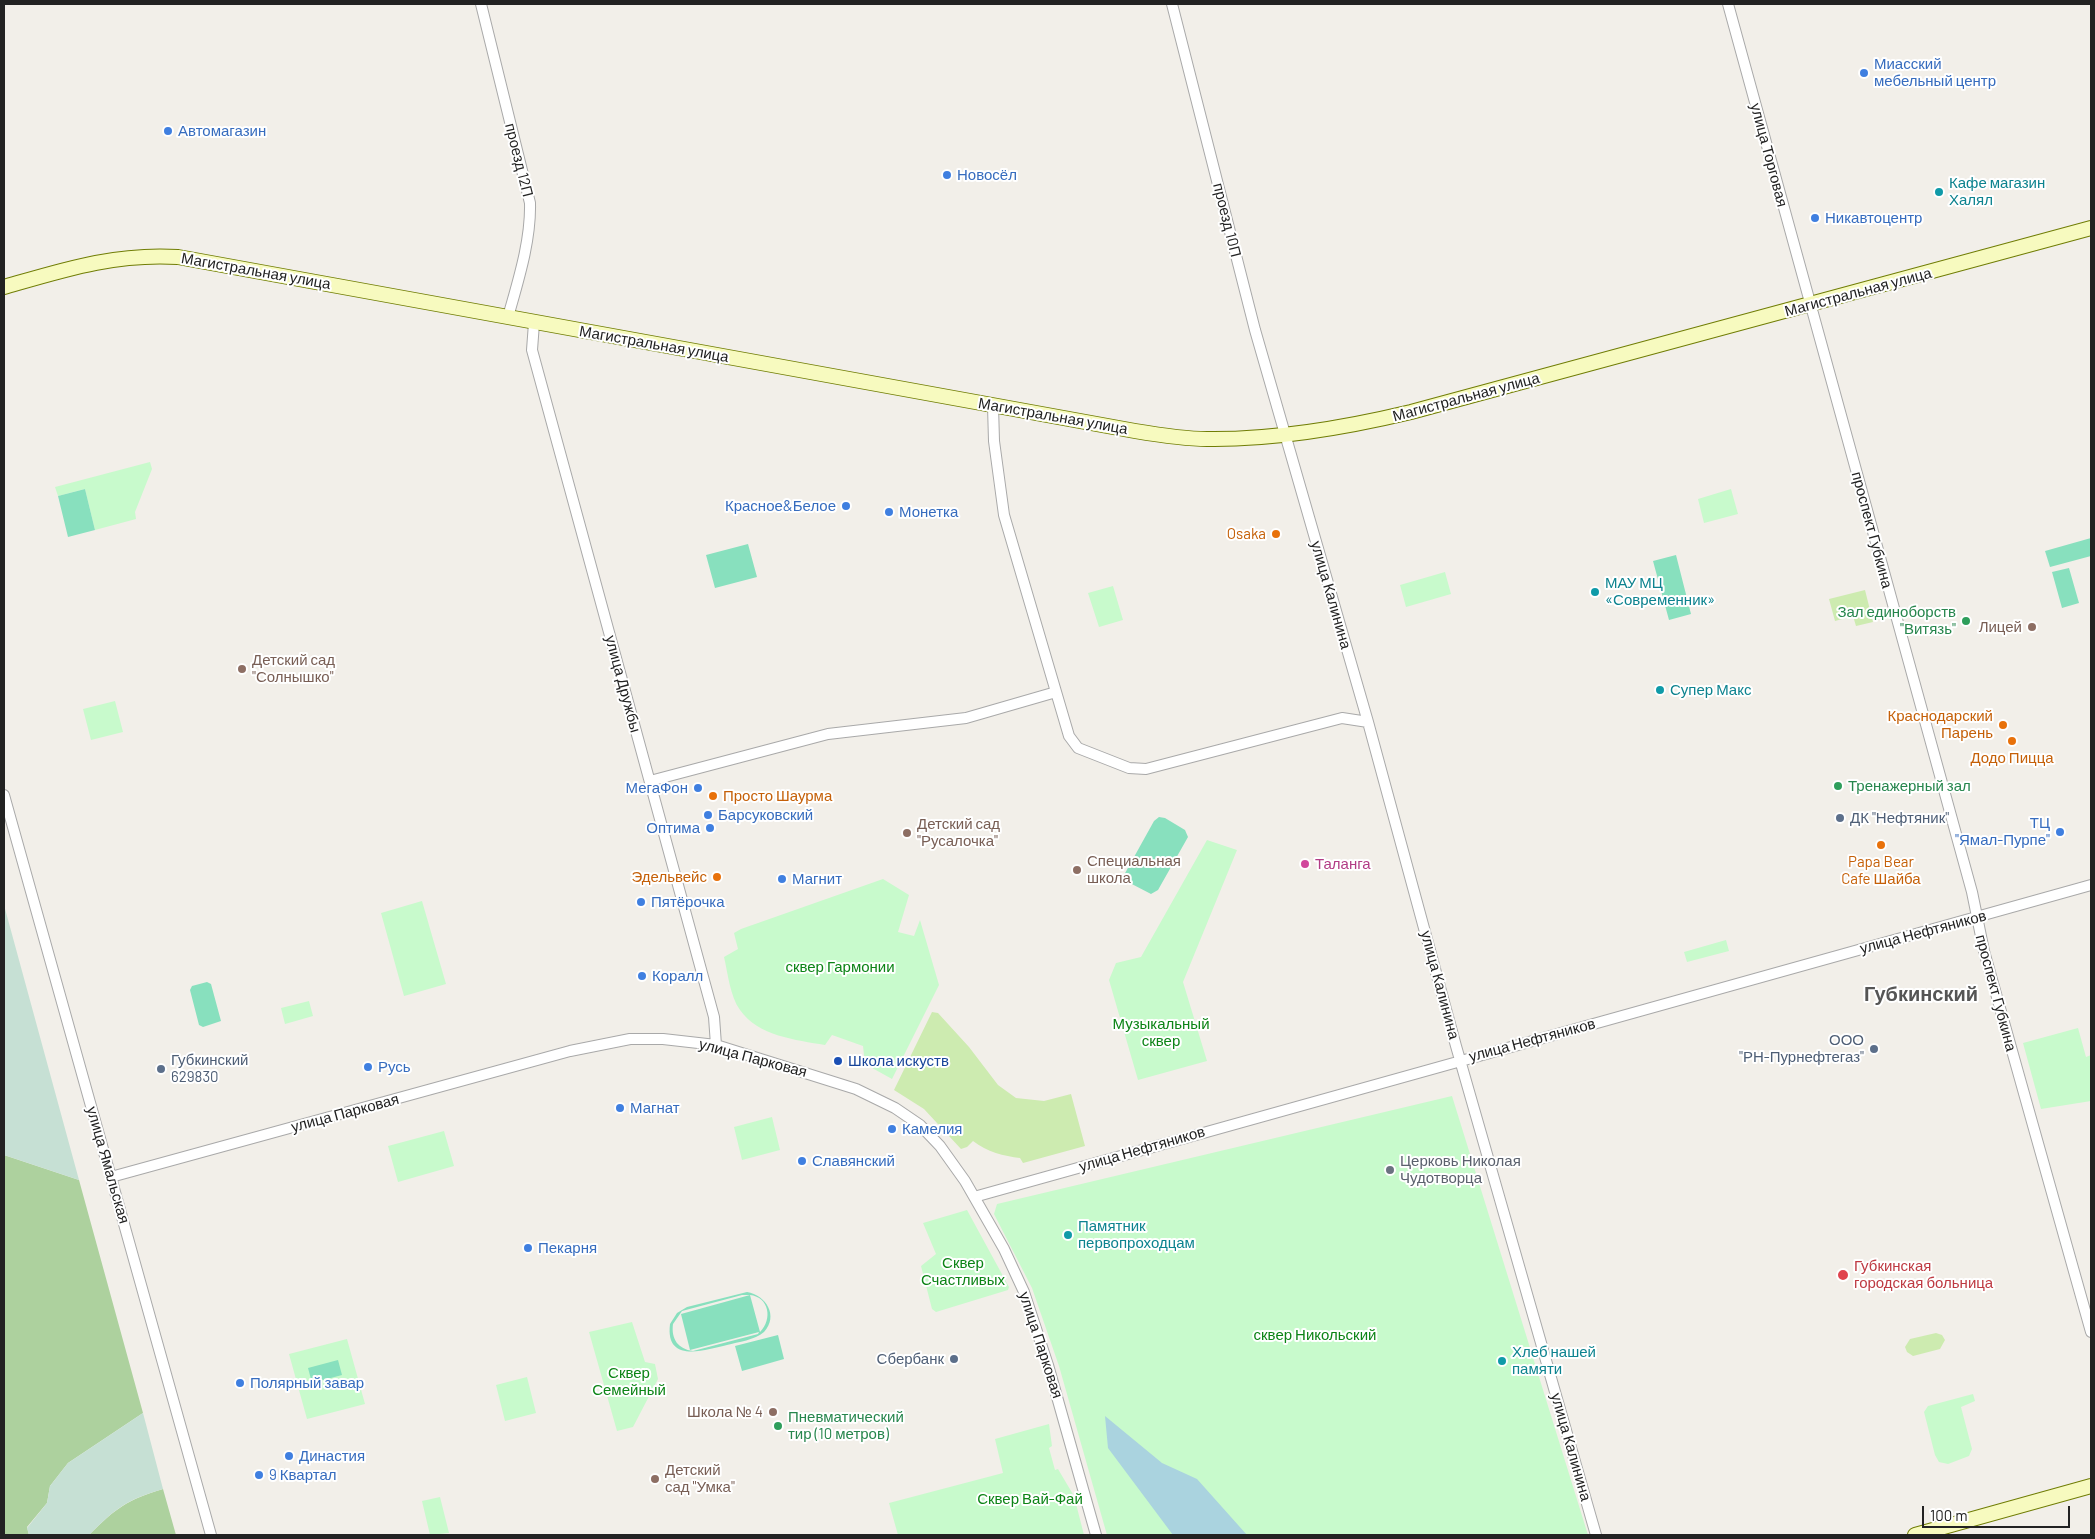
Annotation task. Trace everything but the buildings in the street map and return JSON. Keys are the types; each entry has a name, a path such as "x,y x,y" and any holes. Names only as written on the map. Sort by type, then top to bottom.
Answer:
{"main road":[{"name":"Магистральная улица","path":"4,287 96,261 153,255 198,260 993,406 1170,436 1206,439 1284,435 1346,427 1412,412 2091,228"},
{"path":"1915,1535 2091,1486"}],"street":[{"name":"проезд 12П","path":"481,4 530,203 529,220 518,283 508,318"},
{"name":"проезд 10П","path":"1172,4 1255,330 1284,435"},
{"name":"улица Торговая","path":"1728,4 1810,305"},
{"name":"проспект Губкина","path":"1810,305 2091,1332"},
{"name":"улица Дружбы","path":"534,323 532,350 714,1017 716,1045"},
{"path":"993,406 994,441 1001,503 1069,736 1078,748 1137,770 1155,768 1342,718 1368,722"},
{"name":"улица Калинина","path":"1284,435 1368,722 1460,1060 1596,1535"},
{"path":"650,781 828,734 960,719 1056,692"},
{"name":"улица Ямальская","path":"4,795 211,1535"},
{"name":"улица Нефтяников","path":"974,1196 2091,885"},
{"name":"улица Парковая","path":"111,1178 600,1044 646,1039 716,1045 834,1081 895,1108 920,1125 940,1146 974,1196 1018,1277 1028,1303 1096,1535"}],"green space":[{"path":"150,462 152,469 135,512 136,519 95,530 85,489 58,496 55,487"},
{"path":"85,489 95,530 68,537 58,496"},
{"path":"1731,489 1738,514 1704,523 1698,499"},
{"path":"2091,538 2091,556 2050,567 2045,551"},
{"path":"748,544 757,577 715,588 706,555"},
{"path":"1676,555 1691,614 1669,620 1653,561"},
{"path":"2069,568 2079,603 2062,608 2052,572"},
{"path":"1445,572 1451,594 1406,607 1400,585"},
{"path":"1113,586 1123,620 1099,627 1088,593"},
{"path":"1865,590 1873,622 1856,626 1853,616 1835,621 1829,599"},
{"path":"115,701 123,732 91,740 83,709"},
{"path":"1159,817 1165,818 1185,830 1188,837 1158,890 1151,894 1126,881 1124,875 1154,821"},
{"name":"Музыкальный сквер","path":"1207,840 1237,850 1183,982 1207,1061 1138,1080 1109,980 1116,963 1141,957"},
{"name":"сквер Гармонии","path":"883,879 909,895 898,932 914,936 920,920 939,985 892,1079 865,1064 863,1046 832,1035 825,1045 802,1041 778,1035 757,1026 740,1010 734,998 724,957 738,949 734,933 741,929"},
{"path":"422,901 446,984 404,996 381,913"},
{"path":"4,905 79,1180 4,1155"},
{"path":"1726,940 1729,951 1687,962 1684,952"},
{"path":"207,982 211,984 221,1021 203,1027 199,1025 190,990 192,986"},
{"path":"309,1001 313,1016 285,1024 281,1008"},
{"path":"932,1012 938,1013 969,1047 998,1085 1016,1098 1044,1101 1071,1094 1085,1146 1023,1163 1020,1158 996,1153 973,1141 967,1147 961,1149 924,1109 894,1090"},
{"path":"2078,1028 2086,1057 2091,1055 2091,1101 2041,1109 2023,1043"},
{"name":"сквер Никольский","path":"1452,1096 1588,1535 1107,1535 1059,1366 1032,1288 994,1214 997,1204"},
{"path":"772,1117 780,1150 742,1160 734,1127"},
{"path":"444,1131 454,1166 398,1182 388,1146"},
{"path":"4,1155 79,1180 143,1413 68,1463 50,1486 47,1503 27,1527 29,1535 4,1535"},
{"name":"Сквер Счастливых","path":"967,1210 1009,1287 1008,1290 936,1312 932,1309 921,1266 936,1254 923,1223"},
{"path":"747,1292 760,1297 765,1302 770,1313 770,1319 764,1332 751,1339 698,1351 688,1351 680,1350 674,1345 670,1337 670,1324 677,1313 687,1307","holes":["742,1295 750,1295 681,1314 690,1350 759,1332 758,1334 693,1351 683,1348 674,1339 673,1324 682,1311","750,1295 765,1304 768,1315 767,1321 760,1332"]},
{"name":"Сквер Семейный","path":"632,1322 645,1362 655,1364 658,1379 633,1427 617,1431 589,1332"},
{"path":"1936,1333 1942,1335 1945,1340 1940,1349 1913,1356 1907,1352 1905,1347 1910,1339"},
{"path":"778,1335 784,1359 742,1371 735,1346"},
{"path":"347,1339 365,1404 307,1419 289,1354"},
{"path":"338,1360 342,1375 312,1383 308,1368"},
{"path":"527,1377 536,1413 505,1421 496,1385"},
{"path":"1973,1394 1975,1401 1961,1407 1972,1449 1969,1456 1948,1464 1939,1462 1935,1455 1924,1412 1928,1406"},
{"path":"143,1413 163,1489 130,1501 115,1511 89,1535 29,1535 27,1528 47,1503 50,1486 68,1463"},
{"name":"Сквер Вай-Фай","path":"1049,1424 1052,1446 1049,1448 1055,1470 1058,1469 1074,1496 1084,1535 898,1535 889,1503 1003,1473 995,1439"},
{"path":"163,1489 176,1535 89,1535 115,1511 131,1501"},
{"path":"440,1497 449,1533 430,1535 422,1501"}],"water":[{"path":"1105,1416 1162,1463 1197,1479 1247,1535 1173,1535 1108,1448"}],"place":[{"name":"Миасский мебельный центр","path":"1864,73"},
{"name":"Автомагазин","path":"168,131"},
{"name":"Новосёл","path":"947,175"},
{"name":"Кафе магазин Халял","path":"1939,192"},
{"name":"Никавтоцентр","path":"1815,218"},
{"name":"Красное&Белое","path":"846,506"},
{"name":"Монетка","path":"889,512"},
{"name":"Osaka","path":"1276,534"},
{"name":"МАУ МЦ «Современник»","path":"1595,592"},
{"name":"Зал единоборств \"Витязь\"","path":"1966,621"},
{"name":"Лицей","path":"2032,627"},
{"name":"Детский сад \"Солнышко\"","path":"242,669"},
{"name":"Супер Макс","path":"1660,690"},
{"name":"Краснодарский Парень","path":"2003,725"},
{"name":"Додо Пицца","path":"2012,741"},
{"name":"Тренажерный зал","path":"1838,786"},
{"name":"МегаФон","path":"698,788"},
{"name":"Просто Шаурма","path":"713,796"},
{"name":"Барсуковский","path":"708,815"},
{"name":"ДК \"Нефтяник\"","path":"1840,818"},
{"name":"Оптима","path":"710,828"},
{"name":"ТЦ \"Ямал-Пурпе\"","path":"2060,832"},
{"name":"Детский сад \"Русалочка\"","path":"907,833"},
{"name":"Papa Bear Cafe Шайба","path":"1881,845"},
{"name":"Таланга","path":"1305,864"},
{"name":"Специальная школа","path":"1077,870"},
{"name":"Эдельвейс","path":"717,877"},
{"name":"Магнит","path":"782,879"},
{"name":"Пятёрочка","path":"641,902"},
{"name":"Коралл","path":"642,976"},
{"name":"ООО \"РН-Пурнефтегаз\"","path":"1874,1049"},
{"name":"Школа искуств","path":"838,1061"},
{"name":"Русь","path":"368,1067"},
{"name":"Губкинский 629830","path":"161,1069"},
{"name":"Магнат","path":"620,1108"},
{"name":"Камелия","path":"892,1129"},
{"name":"Славянский","path":"802,1161"},
{"name":"Церковь Николая Чудотворца","path":"1390,1170"},
{"name":"Памятник первопроходцам","path":"1068,1235"},
{"name":"Пекарня","path":"528,1248"},
{"name":"Губкинская городская больница","path":"1843,1275"},
{"name":"Сбербанк","path":"954,1359"},
{"name":"Хлеб нашей памяти","path":"1502,1361"},
{"name":"Полярный завар","path":"240,1383"},
{"name":"Школа № 4","path":"773,1412"},
{"name":"Пневматический тир (10 метров)","path":"778,1426"},
{"name":"Династия","path":"289,1456"},
{"name":"9 Квартал","path":"259,1475"},
{"name":"Детский сад \"Умка\"","path":"655,1479"}],"district":[{"name":"Губкинский","path":"1921,994"}]}
